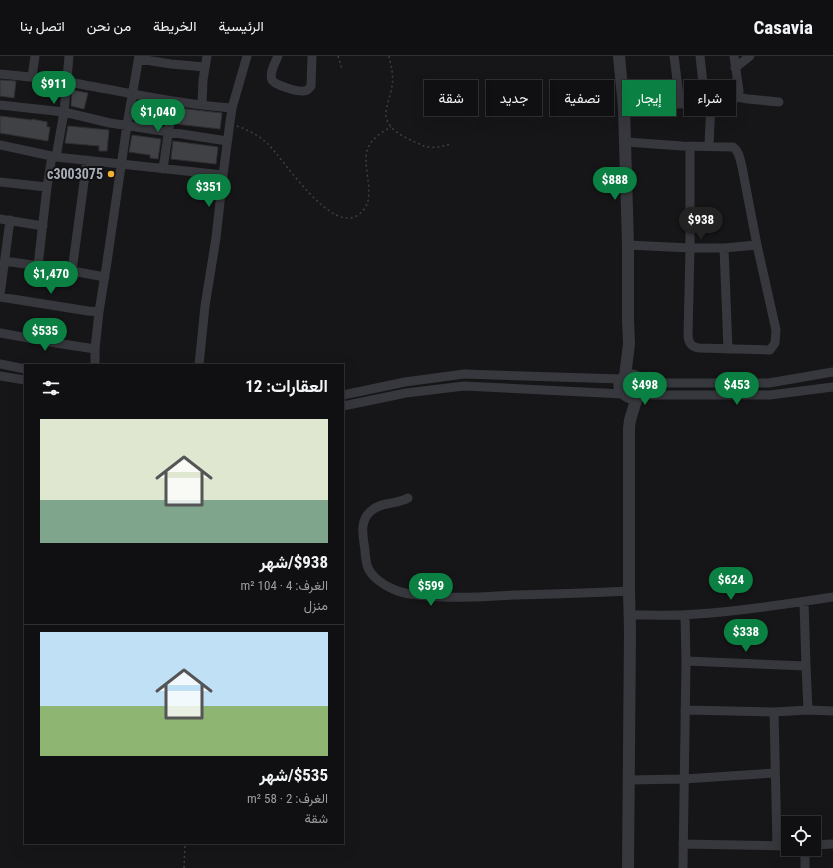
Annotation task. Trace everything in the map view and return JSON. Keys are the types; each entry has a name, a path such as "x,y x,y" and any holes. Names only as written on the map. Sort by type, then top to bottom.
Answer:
{"street":[{"path":"32,77 35,56"},
{"path":"38,266 47,187 64,112 69,56"},
{"path":"202,105 207,56"},
{"path":"199,364 205,306 216,238 232,108 247,56"},
{"path":"278,56 272,73 273,82 275,84 300,91 307,90 311,86 312,56"},
{"path":"619,56 622,87"},
{"path":"674,56 680,104"},
{"path":"700,56 704,80"},
{"path":"734,56 739,91 737,97 779,102"},
{"path":"735,68 750,56"},
{"path":"95,364 99,312 126,125 139,58 172,60 205,67"},
{"path":"0,74 32,77 173,101 232,108"},
{"path":"163,169 173,101"},
{"path":"676,104 684,104"},
{"path":"0,105 64,112 110,123 227,141"},
{"path":"624,116 628,245 628,319 634,390"},
{"path":"708,116 709,146"},
{"path":"626,142 690,147 733,146 737,150 742,167 757,245 776,330 775,343 770,350 695,348 689,343 690,147"},
{"path":"0,145 54,156 223,175"},
{"path":"72,271 87,160"},
{"path":"0,182 47,187"},
{"path":"0,218 43,226"},
{"path":"10,220 3,256 0,291 88,311 99,312"},
{"path":"628,245 724,248 757,245"},
{"path":"724,248 728,349"},
{"path":"3,256 38,266 105,277"},
{"path":"0,333 95,349"},
{"path":"624,378 629,344"},
{"path":"0,364 24,369"},
{"path":"628,868 630,420 634,390 634,375 629,375 620,383 620,388 634,390 769,383 833,372"},
{"path":"344,395 405,382 464,374 624,378"},
{"path":"0,376 24,380"},
{"path":"344,406 406,393 464,386 770,395 833,387"},
{"path":"408,498 376,507 367,514 363,525 363,539 368,568 377,579 395,590 424,596 467,597 629,591"},
{"path":"630,615 685,615 762,608 833,597"},
{"path":"804,602 808,710"},
{"path":"683,868 686,662 685,615"},
{"path":"686,662 806,666"},
{"path":"685,710 774,712 808,710 833,711"},
{"path":"774,712 777,846"},
{"path":"629,780 684,779 775,773"},
{"path":"683,844 781,846"},
{"path":"821,845 833,844"},
{"path":"805,856 806,868"}],"path":[{"path":"338,56 342,69"},
{"path":"389,56 393,78 386,116 391,127 402,135 428,147 439,147 451,144"},
{"path":"230,122 250,132 268,144 307,190 323,206 335,215 348,219 358,215 363,210 368,198 369,188 366,163 369,145 373,139 391,127"},
{"path":"184,868 185,844"}],"building":[{"path":"0,80 16,81 14,98 0,96"},
{"path":"72,90 88,93 84,109 71,106"},
{"path":"137,101 166,106 164,122 135,116"},
{"path":"178,108 222,113 220,129 176,124"},
{"path":"0,116 47,122 47,127 50,127 48,141 0,133"},
{"path":"68,126 109,130 107,151 99,151 99,146 65,143"},
{"path":"132,135 161,139 158,159 150,158 150,155 129,152"},
{"path":"173,141 218,147 216,164 171,159"}],"place":[{"name":"c3003075","path":"111,174"}]}
